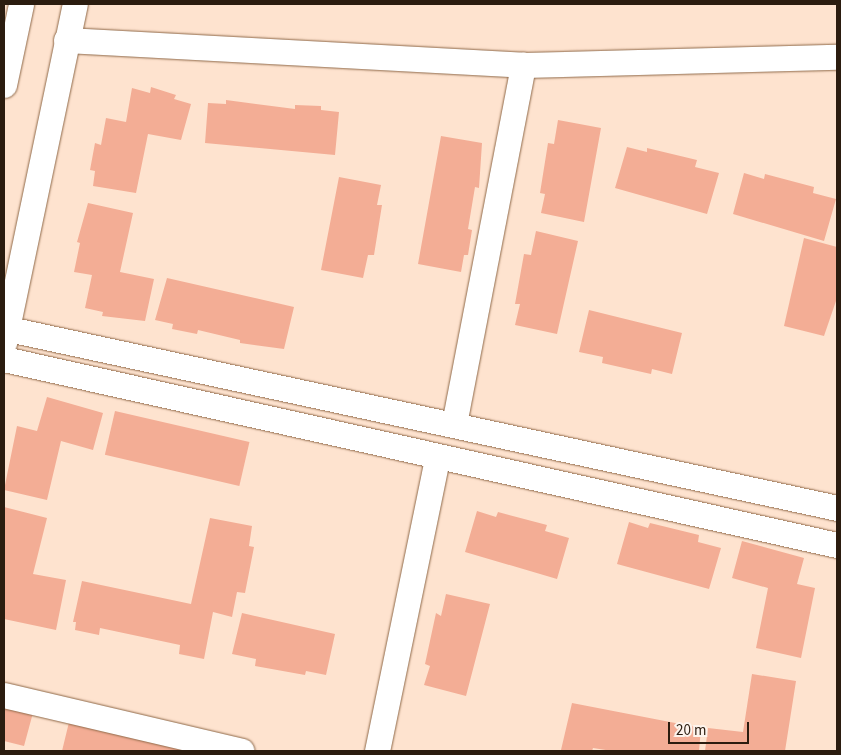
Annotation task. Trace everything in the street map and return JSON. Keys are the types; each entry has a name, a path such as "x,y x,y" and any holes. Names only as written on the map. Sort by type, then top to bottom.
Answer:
{"street":[{"path":"75,4 4,333 454,424 837,508"},
{"path":"4,85 13,18"},
{"path":"66,40 523,64 837,57"},
{"path":"454,424 523,64"},
{"path":"4,359 240,410 437,458 610,493 837,545"},
{"path":"377,751 437,458"},
{"path":"4,695 242,751"}],"building":[{"path":"151,87 176,95 174,99 191,104 181,140 148,134 136,193 93,186 95,171 90,170 95,143 101,145 106,118 126,122 132,88 150,93"},
{"path":"226,100 295,109 295,105 321,106 321,110 339,112 335,155 205,143 208,103 226,104"},
{"path":"558,120 601,128 584,222 541,213 545,194 540,193 548,143 554,144"},
{"path":"441,136 482,143 479,188 475,187 468,229 472,230 468,255 464,255 461,272 418,264"},
{"path":"627,147 647,152 647,148 697,160 695,167 719,173 707,214 615,188"},
{"path":"744,173 764,179 765,174 814,187 813,193 836,199 824,241 733,214"},
{"path":"339,177 381,185 377,205 382,205 374,255 368,255 363,278 321,270"},
{"path":"88,203 133,213 120,272 154,279 145,321 102,316 103,312 85,308 92,275 74,272 80,243 77,242"},
{"path":"536,231 578,241 557,334 515,325 520,304 515,304 524,254 531,255"},
{"path":"804,238 837,247 837,298 824,336 784,326"},
{"path":"167,278 294,307 284,349 240,343 240,340 198,330 197,334 172,329 173,324 155,320"},
{"path":"589,310 682,333 672,374 652,369 651,374 602,363 603,357 579,352"},
{"path":"47,397 103,413 93,450 61,441 47,500 4,490 17,426 37,431"},
{"path":"115,411 249,442 239,486 105,455"},
{"path":"4,507 47,518 33,574 66,580 56,630 4,619"},
{"path":"477,511 496,517 498,512 547,525 545,531 569,538 557,579 465,552"},
{"path":"210,518 252,526 249,546 254,547 245,593 237,592 232,617 213,612 204,659 179,654 180,645 100,628 99,635 75,630 76,622 73,622 82,581 191,604"},
{"path":"629,522 648,528 650,523 699,535 698,542 721,548 709,589 617,564"},
{"path":"742,541 804,558 797,584 815,588 801,658 756,648 768,588 732,578"},
{"path":"446,594 490,604 466,696 424,685 430,666 425,664 436,613 441,616"},
{"path":"242,613 335,634 326,675 306,671 305,675 255,666 256,659 232,654"},
{"path":"752,674 796,681 785,751 705,751 708,728 743,732"},
{"path":"4,701 34,709 24,746 4,741"},
{"path":"572,703 701,728 699,751 612,751 593,748 592,751 561,750"},
{"path":"71,714 99,721 100,731 207,751 62,751"}]}
